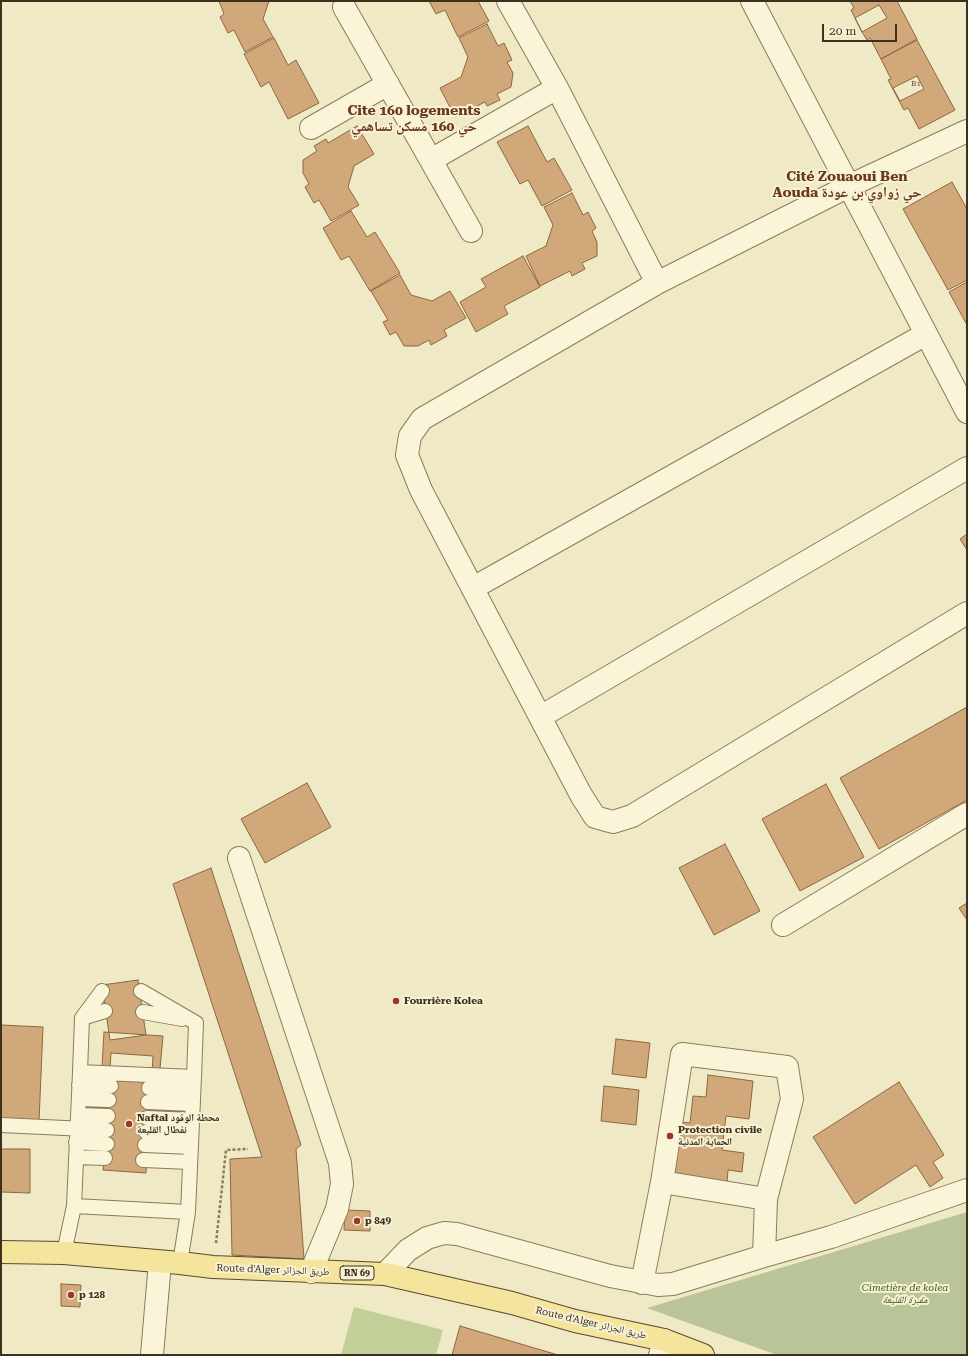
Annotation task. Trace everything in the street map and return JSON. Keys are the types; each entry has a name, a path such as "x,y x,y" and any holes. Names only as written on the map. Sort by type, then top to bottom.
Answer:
{"main road":[{"name":"Route d'Alger طريق الجزائر","path":"1,1252 64,1253 213,1267 385,1274 512,1303 662,1348 703,1355"}],"street":[{"path":"508,1 557,88 657,283"},
{"path":"752,1 967,412"},
{"path":"344,7 471,231"},
{"path":"311,128 388,84"},
{"path":"431,160 557,88"},
{"path":"967,131 849,186 657,283 422,419 410,436 407,455 421,490 581,795 595,817 614,822 632,816 967,613"},
{"path":"473,588 926,334"},
{"path":"540,717 967,468"},
{"path":"783,924 967,814"},
{"path":"239,858 340,1163 342,1184 337,1209 310,1272"},
{"path":"642,1282 662,1182 682,1054 787,1067 792,1099 766,1199 764,1256"},
{"path":"662,1182 766,1199"},
{"path":"385,1274 408,1250 427,1238 444,1233 457,1234 610,1276 658,1285 673,1284 831,1237 967,1190"},
{"path":"152,1355 170,1262"}],"lane":[{"path":"64,1253 74,1206 82,1018 102,991"},
{"path":"141,991 196,1023 188,1212 170,1262"},
{"path":"82,1018 105,1011"},
{"path":"143,1012 194,1022"},
{"path":"79,1078 111,1086"},
{"path":"79,1078 193,1090"},
{"path":"148,1095 193,1090"},
{"path":"79,1099 109,1100"},
{"path":"1,1125 77,1122 108,1123"},
{"path":"191,1134 146,1132 191,1134"},
{"path":"76,1142 106,1151 76,1156"},
{"path":"143,1160 190,1162"},
{"path":"74,1206 188,1212"}],"path":[{"path":"213,1267 226,1150 248,1149"}],"green space":[{"name":"Cimetière de kolea مقبرة القليعة","path":"967,1212 967,1355 777,1355 647,1308"},
{"path":"354,1307 443,1330 436,1355 341,1355"}],"building":[{"path":"219,1 269,1 263,19 273,37 245,52 234,30 228,33 220,17 224,14"},
{"path":"429,1 478,1 489,21 458,37 445,10 436,14"},
{"path":"850,1 897,1 917,39 881,59 870,38 867,40 862,32 851,10 854,8"},
{"path":"879,5 887,18 862,32 855,18"},
{"path":"487,24 498,46 504,43 512,60 507,62 513,73 511,87 497,94 500,100 487,106 485,102 455,117 440,88 461,77 468,57 459,38"},
{"path":"274,38 288,65 296,60 319,103 288,119 269,82 261,87 244,54"},
{"path":"917,40 955,110 919,129 908,108 904,110 888,80 891,79 881,59"},
{"path":"917,76 924,89 900,101 893,88"},
{"path":"357,126 374,154 354,166 348,187 359,205 331,221 319,200 314,203 305,187 309,184 303,173 303,160 317,151 314,146 326,139 328,143"},
{"path":"528,126 547,162 554,158 572,190 542,206 528,180 520,184 497,142"},
{"path":"952,182 967,209 967,280 948,290 903,209"},
{"path":"572,193 583,215 588,212 596,228 592,231 597,242 597,256 582,263 585,269 572,276 570,271 540,286 526,256 546,246 553,225 544,207"},
{"path":"351,211 367,237 375,232 400,273 370,291 349,256 341,260 323,228"},
{"path":"523,256 540,287 504,306 508,314 476,332 460,302 486,287 481,279"},
{"path":"400,275 411,295 432,301 450,291 466,318 444,330 447,336 431,345 429,340 418,346 404,346 396,332 390,335 383,322 388,320 371,291"},
{"path":"967,282 967,325 949,292"},
{"path":"967,534 967,550 960,539"},
{"path":"967,707 967,800 879,849 840,778"},
{"path":"307,783 331,827 265,863 241,819"},
{"path":"826,784 864,857 800,891 762,819"},
{"path":"725,844 760,911 714,935 679,868"},
{"path":"211,868 301,1145 296,1149 304,1259 232,1255 230,1159 262,1157 173,884"},
{"path":"967,903 967,920 959,908"},
{"path":"138,980 146,1035 110,1040 102,985"},
{"path":"1,1025 43,1027 39,1122 1,1120"},
{"path":"104,1032 163,1036 160,1069 102,1066"},
{"path":"616,1039 650,1043 646,1078 612,1074"},
{"path":"111,1053 153,1056 146,1173 103,1170"},
{"path":"708,1075 753,1081 749,1119 726,1116 722,1150 744,1153 742,1172 728,1170 727,1183 673,1177 679,1122 690,1123 693,1096 706,1097"},
{"path":"899,1082 944,1155 933,1162 943,1178 930,1187 916,1165 855,1204 813,1137"},
{"path":"604,1086 639,1090 636,1125 601,1121"},
{"path":"1,1149 30,1149 30,1193 1,1192"},
{"name":"p 849","path":"345,1210 370,1211 370,1231 344,1230"},
{"name":"p 128","path":"61,1284 81,1285 80,1307 61,1306"},
{"path":"460,1326 558,1355 452,1355"}],"place":[{"name":"Fourrière Kolea","path":"396,1001"},
{"name":"Naftal محطة الوقود نفطال القليعة","path":"129,1124"},
{"name":"Protection civile الحماية المدنية","path":"670,1136"},
{"name":"p 849","path":"357,1221"},
{"name":"p 128","path":"71,1295"}],"district":[{"name":"Cite 160 logements حي 160 مسكن تساهمي","path":"414,120"},
{"name":"Cité Zouaoui Ben Aouda حي زواوي بن عودة","path":"847,186"}]}
